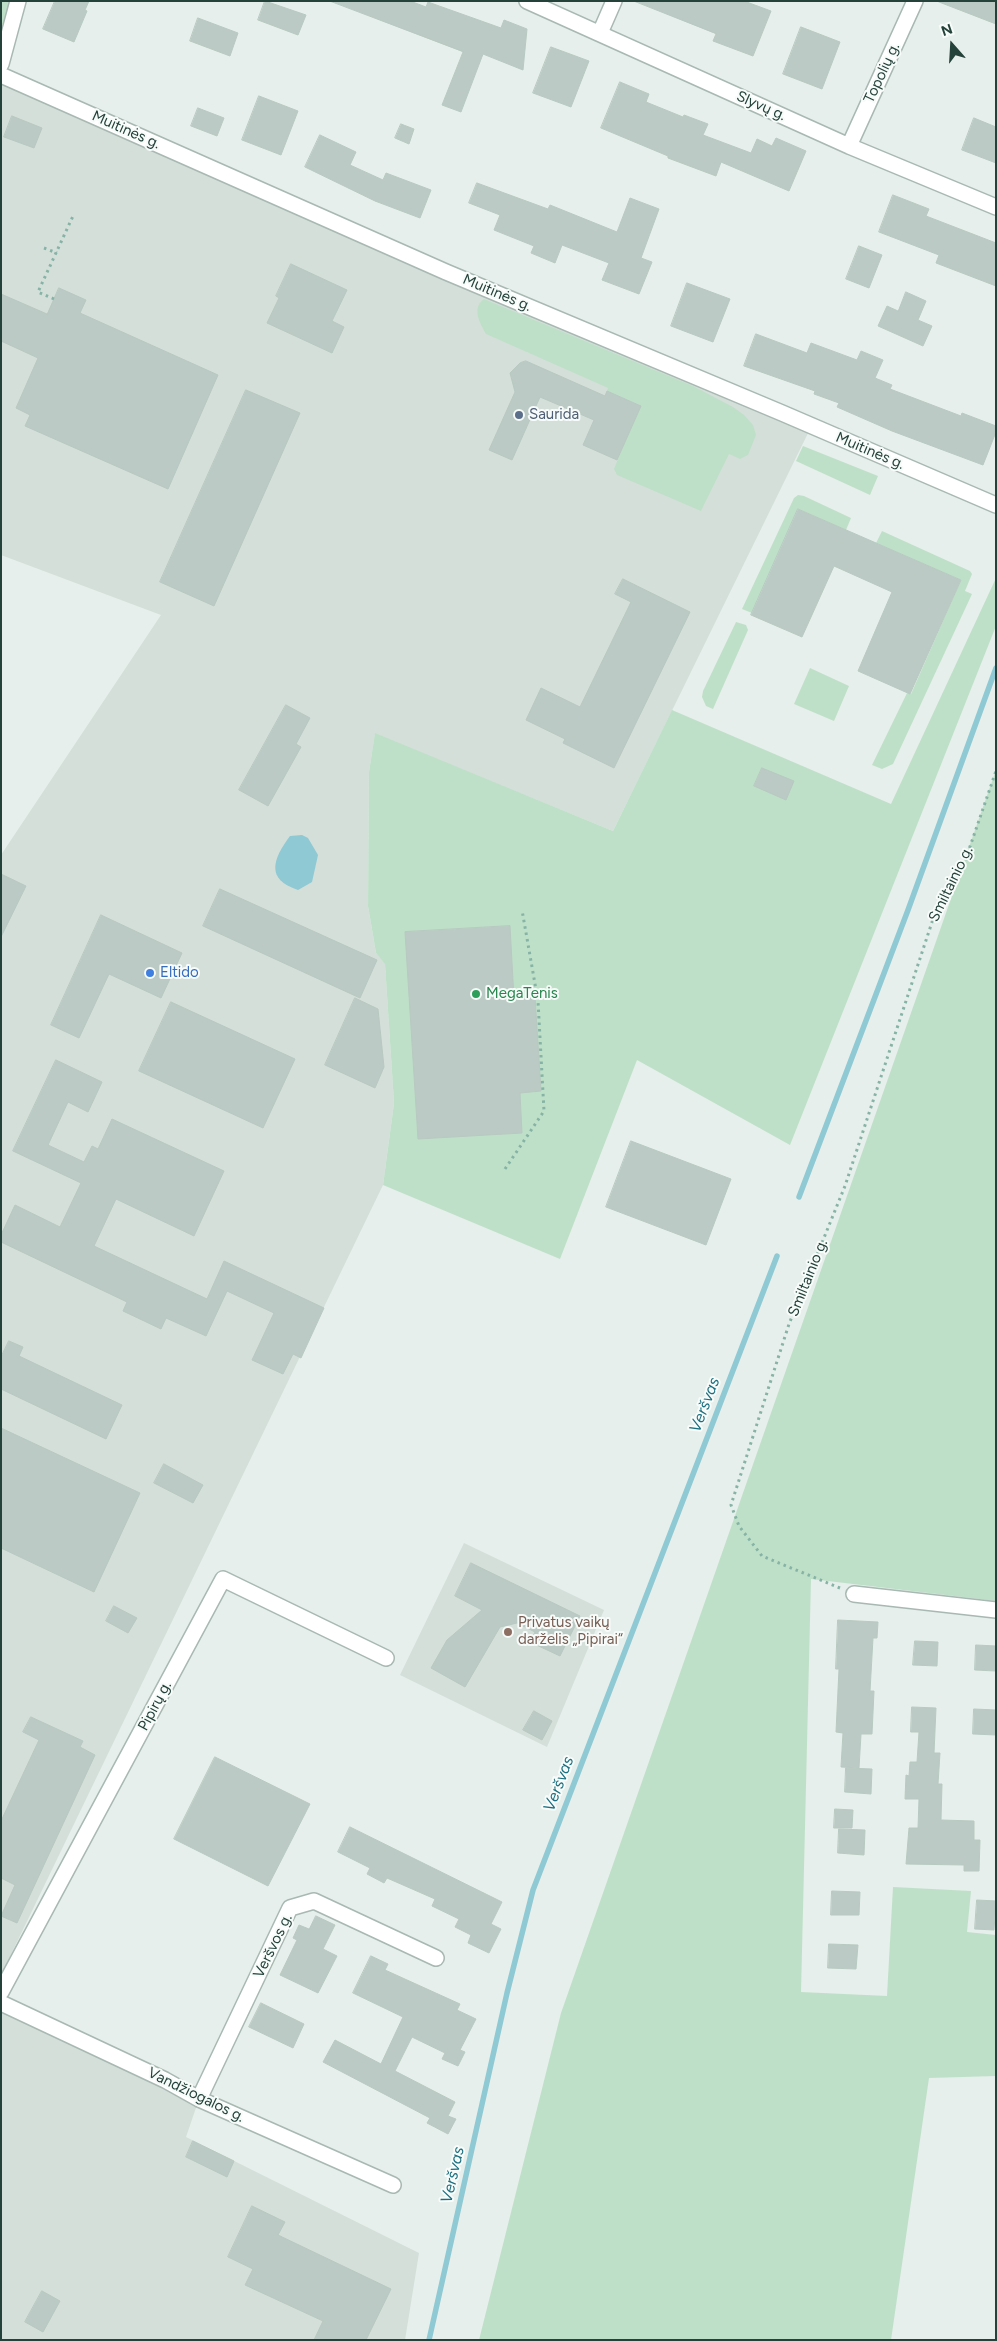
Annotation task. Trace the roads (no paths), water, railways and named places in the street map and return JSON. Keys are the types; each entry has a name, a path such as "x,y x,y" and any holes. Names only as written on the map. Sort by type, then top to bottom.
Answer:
{"street":[{"path":"1,64 18,1"},
{"name":"Slyvų g.","path":"527,1 849,146 996,207"},
{"path":"600,33 614,1"},
{"name":"Topolių g.","path":"849,146 915,1"},
{"name":"Muitinės g.","path":"1,75 446,272 790,416 996,505"},
{"name":"Pipirų g.","path":"1,1992 223,1579 386,1658"},
{"path":"854,1594 996,1610"},
{"name":"Veršvos g.","path":"199,2098 290,1908 314,1901 436,1958"},
{"name":"Vandžiogalos g.","path":"1,2003 165,2080 199,2098 393,2185"}],"water":[{"path":"302,835 308,838 318,855 312,882 298,890 280,880 275,868 279,853 290,836"}],"waterway":[{"path":"799,1197 908,910 996,668"},
{"name":"Veršvas","path":"429,2340 507,1993 533,1890 777,1256"}],"place":[{"name":"Saurida","path":"519,415"},
{"name":"Eltido","path":"150,973"},
{"name":"MegaTenis","path":"476,994"},
{"name":"Privatus vaikų darželis „Pipirai“","path":"508,1632"}]}
